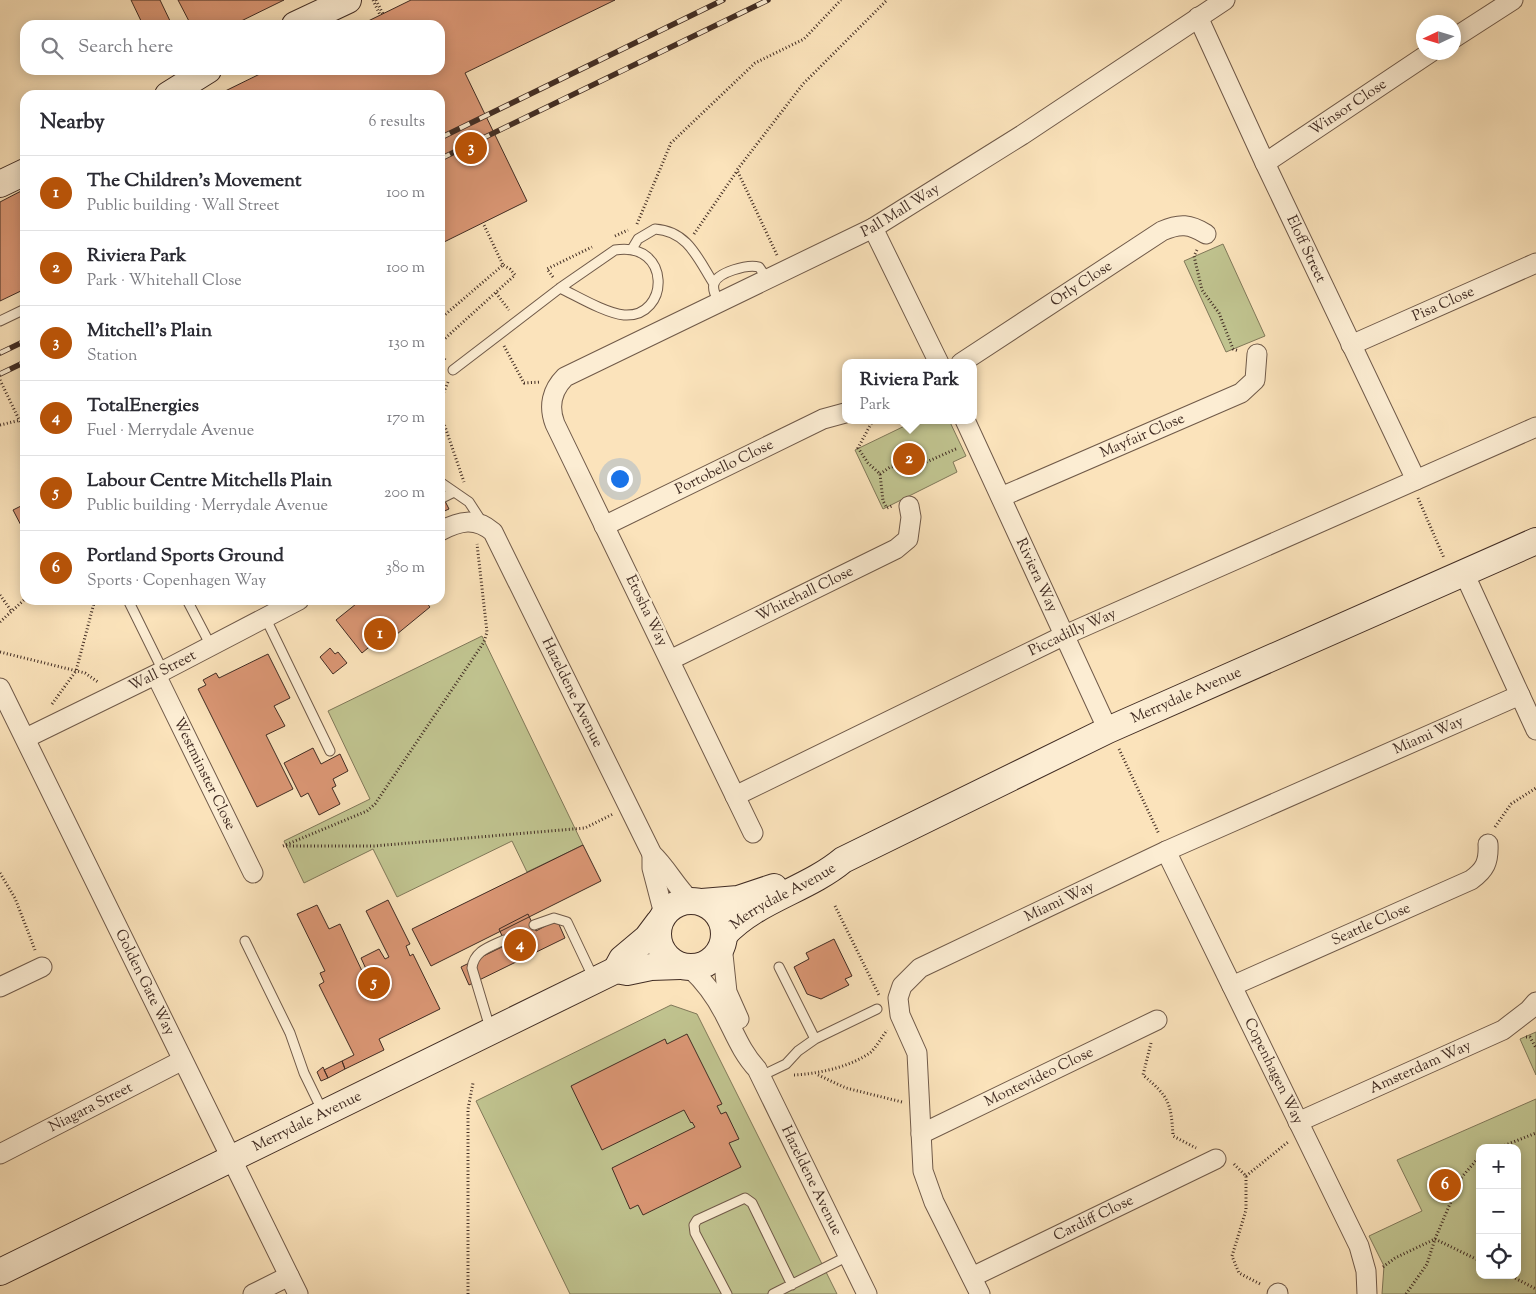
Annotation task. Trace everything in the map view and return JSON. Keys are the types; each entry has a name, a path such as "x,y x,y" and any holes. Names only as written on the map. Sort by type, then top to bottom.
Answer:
{"street":[{"path":"306,20 348,0"},
{"name":"Pall Mall Way","path":"551,384 873,228 1022,135 1225,0"},
{"path":"1461,33 1513,0"},
{"name":"Eloff Street","path":"1198,17 1265,164 1416,480"},
{"name":"Winsor Close","path":"1265,164 1419,60"},
{"path":"176,90 200,75"},
{"path":"0,184 20,174"},
{"name":"Orly Close","path":"966,359 1162,231 1182,224 1193,226 1206,234"},
{"path":"873,228 936,359"},
{"name":"Pisa Close","path":"1351,345 1536,263"},
{"name":"Mayfair Close","path":"1001,497 1241,393 1255,380 1257,354"},
{"name":"Etosha Way","path":"551,384 552,417 753,833"},
{"name":"Portobello Close","path":"604,526 823,419 842,414"},
{"name":"Riviera Way","path":"968,424 1108,730"},
{"name":"Piccadilly Way","path":"735,796 1064,635 1536,427"},
{"name":"Whitehall Close","path":"670,660 903,544 908,539 910,528 903,505"},
{"path":"445,529 457,523 488,527"},
{"name":"Hazeldene Avenue","path":"488,527 652,854 662,864 681,892 696,901"},
{"name":"Merrydale Avenue","path":"723,940 745,916 828,872 843,860 1108,730 1454,566 1536,541"},
{"path":"1454,566 1536,730"},
{"name":"Wall Street","path":"26,738 160,673 289,605"},
{"name":"Westminster Close","path":"160,673 253,872"},
{"name":"Golden Gate Way","path":"0,688 298,1294"},
{"name":"Miami Way","path":"976,1286 927,1187 923,1171 917,1054 899,1007 898,998 902,986 910,975 920,968 1166,851 1520,695"},
{"name":"Seattle Close","path":"1232,986 1471,880 1482,872 1486,865 1489,856 1488,844"},
{"name":"Copenhagen Way","path":"1166,851 1359,1246 1366,1271 1366,1294"},
{"name":"Hazeldene Avenue","path":"652,854 652,868 661,918"},
{"name":"Merrydale Avenue","path":"696,901 738,899 759,893 824,863 843,860"},
{"path":"696,901 718,915 723,940 718,954 710,962 685,967 670,961 658,944 661,918 671,906 696,901"},
{"name":"Merrydale Avenue","path":"0,1272 605,975 647,938 661,918"},
{"name":"Hazeldene Avenue","path":"723,940 727,992 755,1054 759,1073 867,1294"},
{"path":"0,988 42,967"},
{"name":"Merrydale Avenue","path":"605,975 651,967 685,967"},
{"name":"Hazeldene Avenue","path":"685,967 716,1000 746,1058 759,1073"},
{"name":"Amsterdam Way","path":"1298,1122 1503,1030 1536,1002"},
{"name":"Montevideo Close","path":"921,1134 1157,1020"},
{"name":"Niagara Street","path":"0,1154 182,1061"},
{"name":"Cardiff Close","path":"976,1286 1216,1159"},
{"path":"253,1294 289,1276"}],"lane":[{"path":"632,249 638,239 655,229 677,233 688,244 714,284"},
{"path":"452,370 560,288 615,250 632,249 650,259 658,275 657,293 654,300 637,313 625,315 616,313 560,288"},
{"path":"720,303 713,289 714,284 716,280 729,273 748,265 759,267 768,280"},
{"path":"0,321 20,311"},
{"path":"445,487 469,502 488,527"},
{"path":"445,496 454,492"},
{"path":"130,605 160,673"},
{"path":"190,605 211,646"},
{"path":"265,617 330,751"},
{"path":"534,926 554,918 567,922 605,975"},
{"path":"491,1031 472,968 473,960 478,954 504,940"},
{"path":"245,942 290,1033 304,1073 323,1112"},
{"path":"779,967 815,1039"},
{"path":"759,1073 786,1064 798,1051 815,1039 877,1009"},
{"path":"727,1294 695,1233 694,1225 697,1220 745,1198 752,1203 792,1285"},
{"path":"773,1294 848,1256"}],"path":[{"path":"375,0 381,14"},
{"path":"609,239 636,226 671,143 756,63 804,38 841,0"},
{"path":"688,244 737,170 803,84 887,0"},
{"path":"737,170 785,272"},
{"path":"445,339 515,275 503,265 484,223"},
{"path":"1206,234 1194,256 1202,290 1219,313 1233,349 1257,354"},
{"path":"560,288 548,269 600,243"},
{"path":"445,315 503,265"},
{"path":"496,293 517,320"},
{"path":"498,335 524,383 551,384"},
{"path":"445,388 452,370"},
{"path":"0,380 20,422"},
{"path":"0,426 20,420"},
{"path":"871,424 858,448 868,463 880,474 883,501 887,508 903,505"},
{"path":"445,426 466,487"},
{"path":"880,474 890,466 922,464 975,441"},
{"path":"1416,480 1417,495 1454,566"},
{"path":"477,544 487,632 484,642 375,804 367,811 284,846 374,846 585,828 614,814"},
{"path":"0,595 12,612"},
{"path":"0,622 20,604"},
{"path":"50,706 76,671 93,605"},
{"path":"0,652 76,671 96,679 107,699"},
{"path":"1108,730 1128,765 1166,851"},
{"path":"1488,844 1497,822 1511,804 1536,788"},
{"path":"0,873 15,898 42,967"},
{"path":"835,906 877,993 882,998"},
{"path":"1157,1020 1143,1075 1164,1092 1172,1112 1173,1136 1216,1159 1237,1166 1246,1176 1246,1210 1232,1256 1239,1273 1278,1294"},
{"path":"892,1024 871,1052 817,1074 846,1088 910,1104"},
{"path":"468,1294 468,1109 473,1083"},
{"path":"1246,1176 1290,1140 1298,1122"},
{"path":"1508,1144 1536,1133"},
{"path":"1406,1294 1427,1264 1435,1239 1461,1178 1476,1161"},
{"path":"1366,1271 1384,1266 1395,1258 1435,1239"},
{"path":"1435,1239 1476,1259"},
{"path":"1517,1279 1536,1289"}],"green space":[{"path":"1223,244 1265,336 1226,352 1184,261"},
{"path":"909,424 951,424 966,456 953,462 957,472 883,509 855,450"},
{"path":"482,636 583,845 527,872 512,841 397,897 373,849 304,883 284,841 370,799 328,711"},
{"path":"671,1005 697,1014 837,1294 570,1294 476,1101"},
{"path":"1536,1032 1536,1075 1520,1039"},
{"path":"1536,1099 1536,1294 1382,1294 1384,1266 1369,1236 1422,1211 1397,1160"}],"building":[{"path":"131,0 160,0 170,20 141,20"},
{"path":"178,0 284,0 243,20 188,20"},
{"path":"411,0 615,0 465,73 527,201 445,242 445,90 227,90 258,75 445,75 445,20 370,20"},
{"path":"20,192 20,291 0,301 0,202"},
{"path":"445,501 449,509 445,511"},
{"path":"20,506 20,523 13,510"},
{"path":"355,605 428,605 430,607 391,639 386,633 362,653 336,620"},
{"path":"330,648 335,654 338,652 347,663 333,674 320,657"},
{"path":"268,654 290,698 274,706 285,726 266,735 293,789 257,807 198,689 206,685 203,680 216,673 219,678"},
{"path":"313,748 321,764 340,754 348,771 333,779 336,786 332,788 340,804 319,815 308,793 301,797 284,763"},
{"path":"583,845 601,881 431,966 412,929"},
{"path":"388,900 410,944 406,946 410,956 413,954 440,1009 379,1039 384,1050 345,1069 342,1061 354,1055 319,985 324,982 320,973 325,971 297,914 317,905 329,929 340,924 362,971 366,969 361,958 379,949 385,959 389,957 366,911"},
{"path":"528,914 536,931 557,920 565,938 469,985 461,967 506,945 499,929"},
{"path":"834,939 852,976 845,979 849,985 821,999 807,994 794,967 809,959 806,953"},
{"path":"687,1034 722,1104 717,1106 721,1114 726,1112 739,1139 729,1143 741,1167 643,1215 638,1205 630,1209 612,1168 695,1127 684,1110 602,1150 571,1086 665,1039 667,1044"},
{"path":"342,1061 345,1069 328,1078 324,1070"},
{"path":"323,1067 328,1078 321,1081 317,1072"}],"railway":[{"path":"445,136 723,0"},
{"path":"445,157 768,0"},
{"path":"0,353 20,343"},
{"path":"0,374 20,364"}],"place":[{"name":"Mitchell's Plain","path":"471,148"},
{"name":"Riviera Park","path":"909,459"},
{"name":"The Children's Movement","path":"380,634"},
{"name":"TotalEnergies","path":"520,945"},
{"name":"Labour Centre Mitchells Plain","path":"374,983"},
{"name":"Portland Sports Ground","path":"1445,1185"}]}
